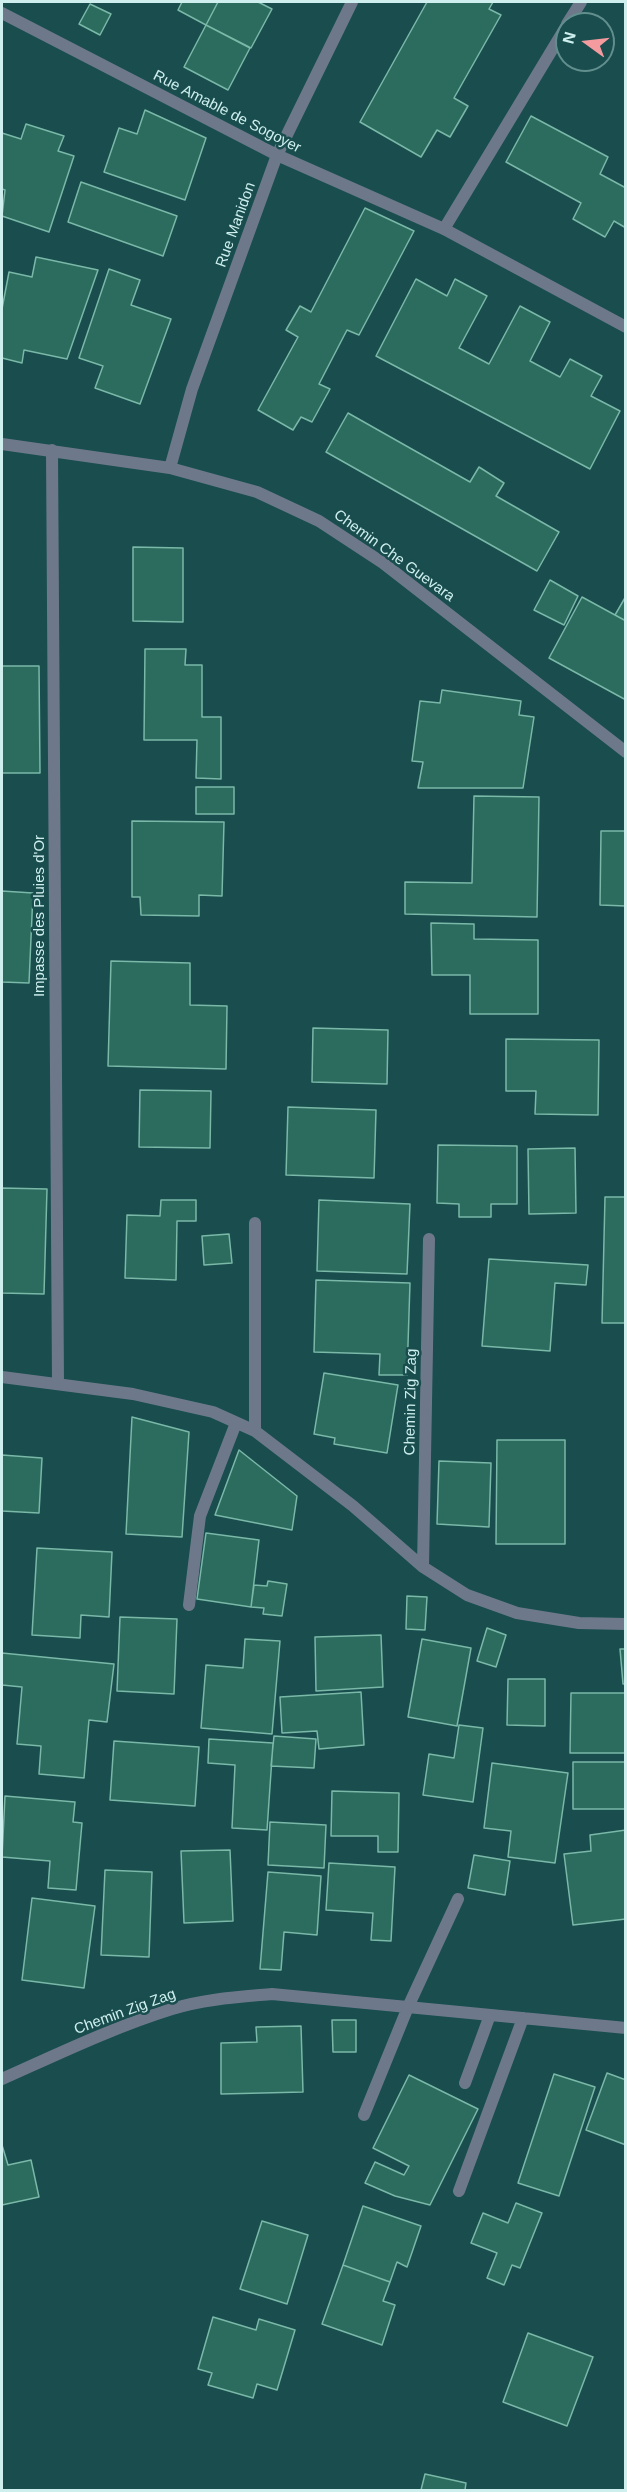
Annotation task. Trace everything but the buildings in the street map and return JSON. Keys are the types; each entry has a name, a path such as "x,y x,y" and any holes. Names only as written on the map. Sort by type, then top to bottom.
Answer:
{"street":[{"name":"Rue Manidon","path":"170,468 192,389 277,155 352,2"},
{"name":"Rue Amable de Sogoyer","path":"2,13 277,155 444,229 626,327"},
{"path":"444,229 555,44"},
{"name":"Chemin Che Guevara","path":"2,444 170,468 257,492 319,521 383,563 626,752"},
{"name":"Impasse des Pluies d'Or","path":"52,450 58,1383"},
{"path":"255,1223 255,1431"},
{"name":"Chemin Zig Zag","path":"423,1567 429,1239"},
{"path":"2,1377 58,1383 176,1402 213,1412 255,1431 353,1506 423,1567 467,1595 517,1613 579,1623 626,1624"},
{"path":"189,1605 200,1516 237,1423"},
{"path":"364,2115 408,2007 458,1899"},
{"name":"Chemin Zig Zag","path":"2,2079 124,2026 174,2008 221,1998 272,1994 626,2028"},
{"path":"465,2083 490,2015"},
{"path":"459,2191 522,2018"}]}
